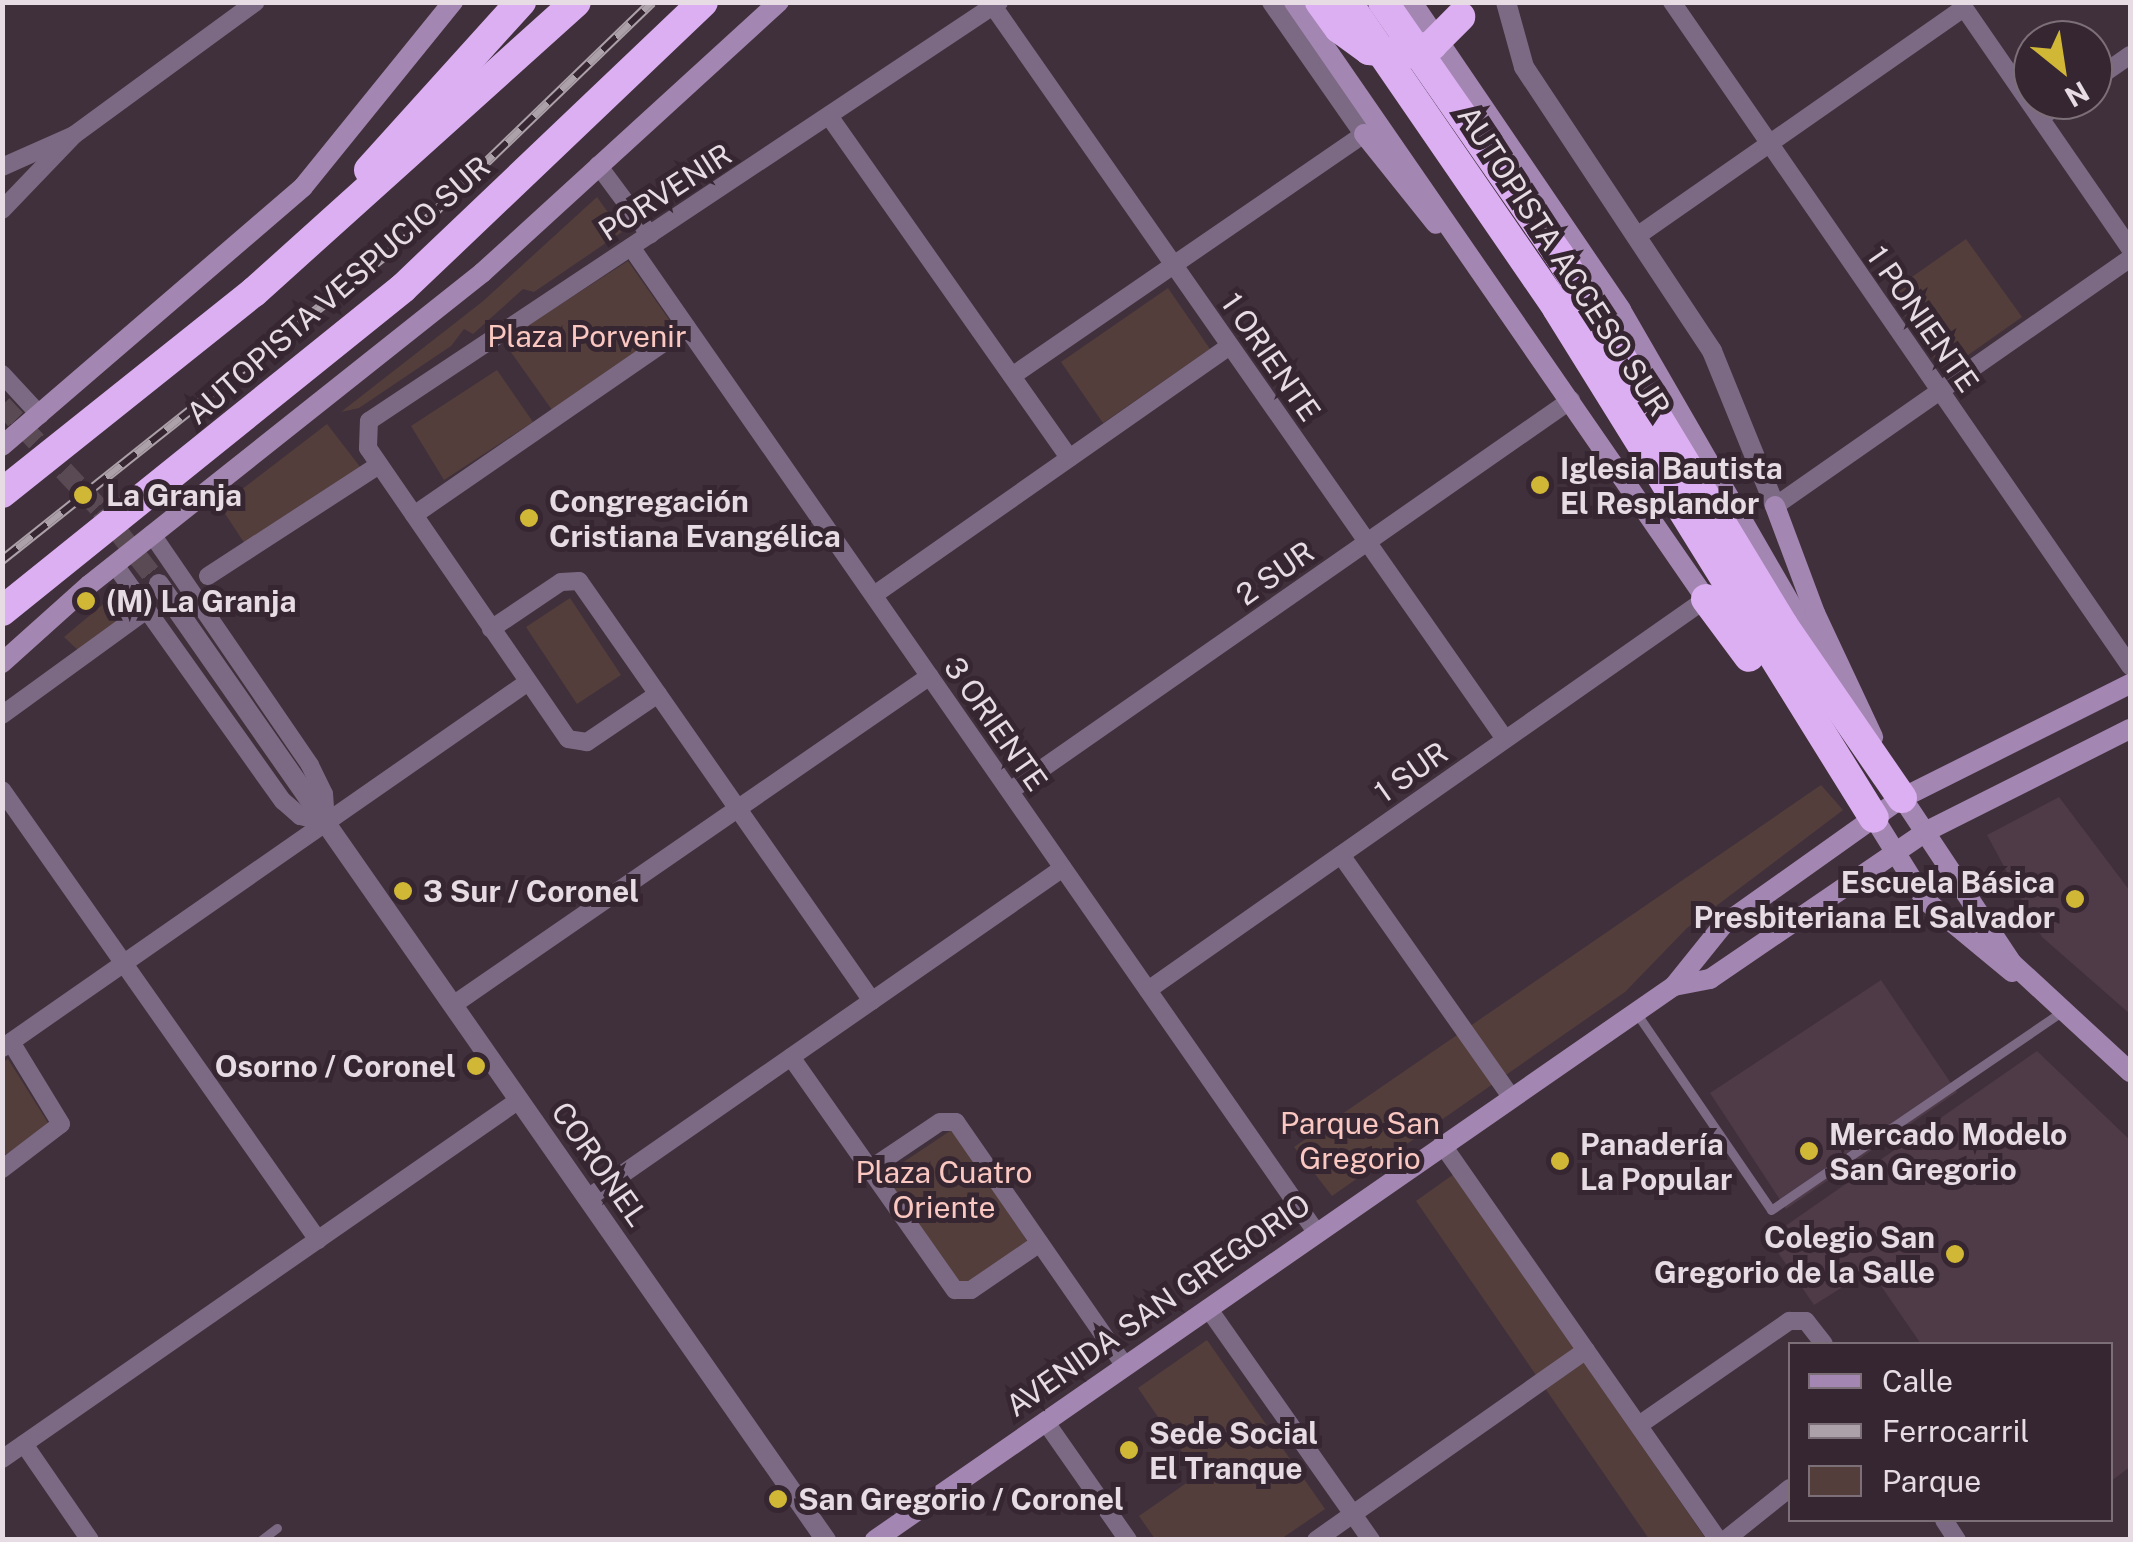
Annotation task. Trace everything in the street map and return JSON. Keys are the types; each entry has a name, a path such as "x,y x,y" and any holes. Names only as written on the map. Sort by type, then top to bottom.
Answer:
{"highway":[{"path":"313,240 426,100 522,2"},
{"name":"AUTOPISTA VESPUCIO SUR","path":"2,492 313,240 576,2"},
{"name":"AUTOPISTA VESPUCIO SUR","path":"2,611 389,301 702,2"},
{"name":"AUTOPISTA ACCESO SUR","path":"1320,2 1343,15 1558,308 1874,818"},
{"name":"AUTOPISTA ACCESO SUR","path":"1383,2 1580,287 1783,625 1902,798"},
{"path":"1343,15 1369,50 1406,54 1432,45 1464,10"},
{"path":"1706,599 1825,743"}],"main road":[{"path":"4,441 40,415 303,187 453,2"},
{"path":"2,663 152,534 468,284 779,2"},
{"path":"1294,2 1706,599"},
{"path":"1412,2 1630,325 1902,798 2030,984"},
{"path":"1364,134 1489,280"},
{"path":"1776,506 1815,613 1902,798"},
{"name":"AVENIDA SAN GREGORIO","path":"876,1540 1674,986 1708,938 1902,798 2130,684"},
{"name":"AVENIDA SAN GREGORIO","path":"1674,986 1710,979 1927,831 2130,728"},
{"path":"1874,818 1892,854 1938,912 2030,984 2130,1072"}],"street":[{"path":"2,210 74,135 256,2"},
{"path":"1012,376 1364,134 1272,2"},
{"path":"1506,2 1524,67 1712,351 1776,506 2130,258"},
{"name":"1 PONIENTE","path":"1672,2 2130,666"},
{"name":"PORVENIR","path":"379,465 366,430 374,416 996,4"},
{"name":"1 ORIENTE","path":"996,4 1505,740"},
{"path":"1637,236 1962,5 2013,79"},
{"path":"828,116 1070,458"},
{"path":"2041,120 2130,248"},
{"path":"2,167 74,135"},
{"path":"598,165 650,234"},
{"name":"3 ORIENTE","path":"631,247 1316,1232"},
{"path":"414,515 687,328"},
{"path":"874,595 1230,346"},
{"path":"2,374 40,415"},
{"name":"2 SUR","path":"1010,791 1571,400"},
{"path":"208,576 379,465 565,735 579,743 658,694"},
{"name":"CORONEL","path":"152,534 310,765 324,794 326,822"},
{"name":"CORONEL","path":"115,565 283,801 300,816 326,822"},
{"path":"491,629 573,579 872,1001"},
{"name":"CORONEL","path":"159,584 826,1540"},
{"name":"1 SUR","path":"1148,990 1706,599"},
{"path":"2,716 148,609"},
{"path":"453,1005 930,676"},
{"path":"2,1169 61,1124 7,1045 528,682"},
{"path":"2,790 318,1240"},
{"path":"1341,854 1511,1097"},
{"path":"588,1198 1063,868"},
{"path":"792,1057 960,1292 1040,1243"},
{"path":"2,1460 519,1100"},
{"path":"870,1169 940,1122 956,1122 1125,1366"},
{"path":"1442,1144 1721,1540 1788,1490"},
{"path":"1208,1308 1371,1540"},
{"path":"1638,1426 1790,1321 1806,1321 1822,1342"},
{"path":"1316,1540 1586,1350"},
{"path":"1045,1421 1128,1540"},
{"path":"24,1444 90,1540"}],"lane":[{"path":"1636,1012 1771,1210 2060,1013"},
{"path":"261,1540 278,1528"}],"shaded area":[{"name":"Escuela Básica Presbiteriana El Salvador","path":"2059,797 2130,891 2130,1014 2042,937 1987,835"},
{"name":"Mercado Modelo San Gregorio","path":"1881,980 1957,1092 1786,1209 1710,1093"},
{"name":"Colegio San Gregorio de la Salle","path":"2037,1051 2130,1140 2130,1467 2113,1480 2113,1342 1920,1342 1870,1270 1814,1305 1768,1238"}],"green space":[{"path":"597,197 622,232 534,292 523,289 473,334 464,329 451,346 359,408 341,412 482,302"},
{"path":"1966,239 2022,317 1944,372 1889,293"},
{"name":"Plaza Porvenir","path":"628,261 670,321 669,330 552,410 503,341"},
{"path":"1168,288 1210,349 1103,423 1061,362"},
{"path":"497,370 533,422 444,480 411,426"},
{"path":"327,424 361,468 245,544 220,506"},
{"path":"113,596 125,621 81,653 64,637"},
{"path":"570,598 621,675 577,704 526,627"},
{"name":"Parque San Gregorio","path":"1821,785 1843,810 1687,928 1625,992 1332,1196 1294,1147"},
{"path":"8,1059 50,1126 3,1156 3,1062"},
{"name":"Plaza Cuatro Oriente","path":"953,1129 1029,1244 969,1285 958,1281 884,1175"},
{"path":"1454,1174 1706,1539 1649,1539 1416,1201"},
{"path":"1207,1340 1325,1509 1281,1539 1155,1539 1139,1516 1198,1475 1138,1388"}],"tunnel":[{"path":"2,405 101,510 159,584"}],"railway":[{"path":"2,560 411,235 652,2"}],"place":[{"name":"Iglesia Bautista El Resplandor","path":"1540,485"},
{"name":"La Granja","path":"83,495"},
{"name":"Congregación Cristiana Evangélica","path":"529,518"},
{"name":"(M) La Granja","path":"86,601"},
{"name":"3 Sur / Coronel","path":"403,891"},
{"name":"Escuela Básica Presbiteriana El Salvador","path":"2075,899"},
{"name":"Osorno / Coronel","path":"476,1066"},
{"name":"Mercado Modelo San Gregorio","path":"1809,1151"},
{"name":"Panadería La Popular","path":"1560,1161"},
{"name":"Colegio San Gregorio de la Salle","path":"1955,1254"},
{"name":"Sede Social El Tranque","path":"1129,1450"},
{"name":"San Gregorio / Coronel","path":"778,1499"}]}
